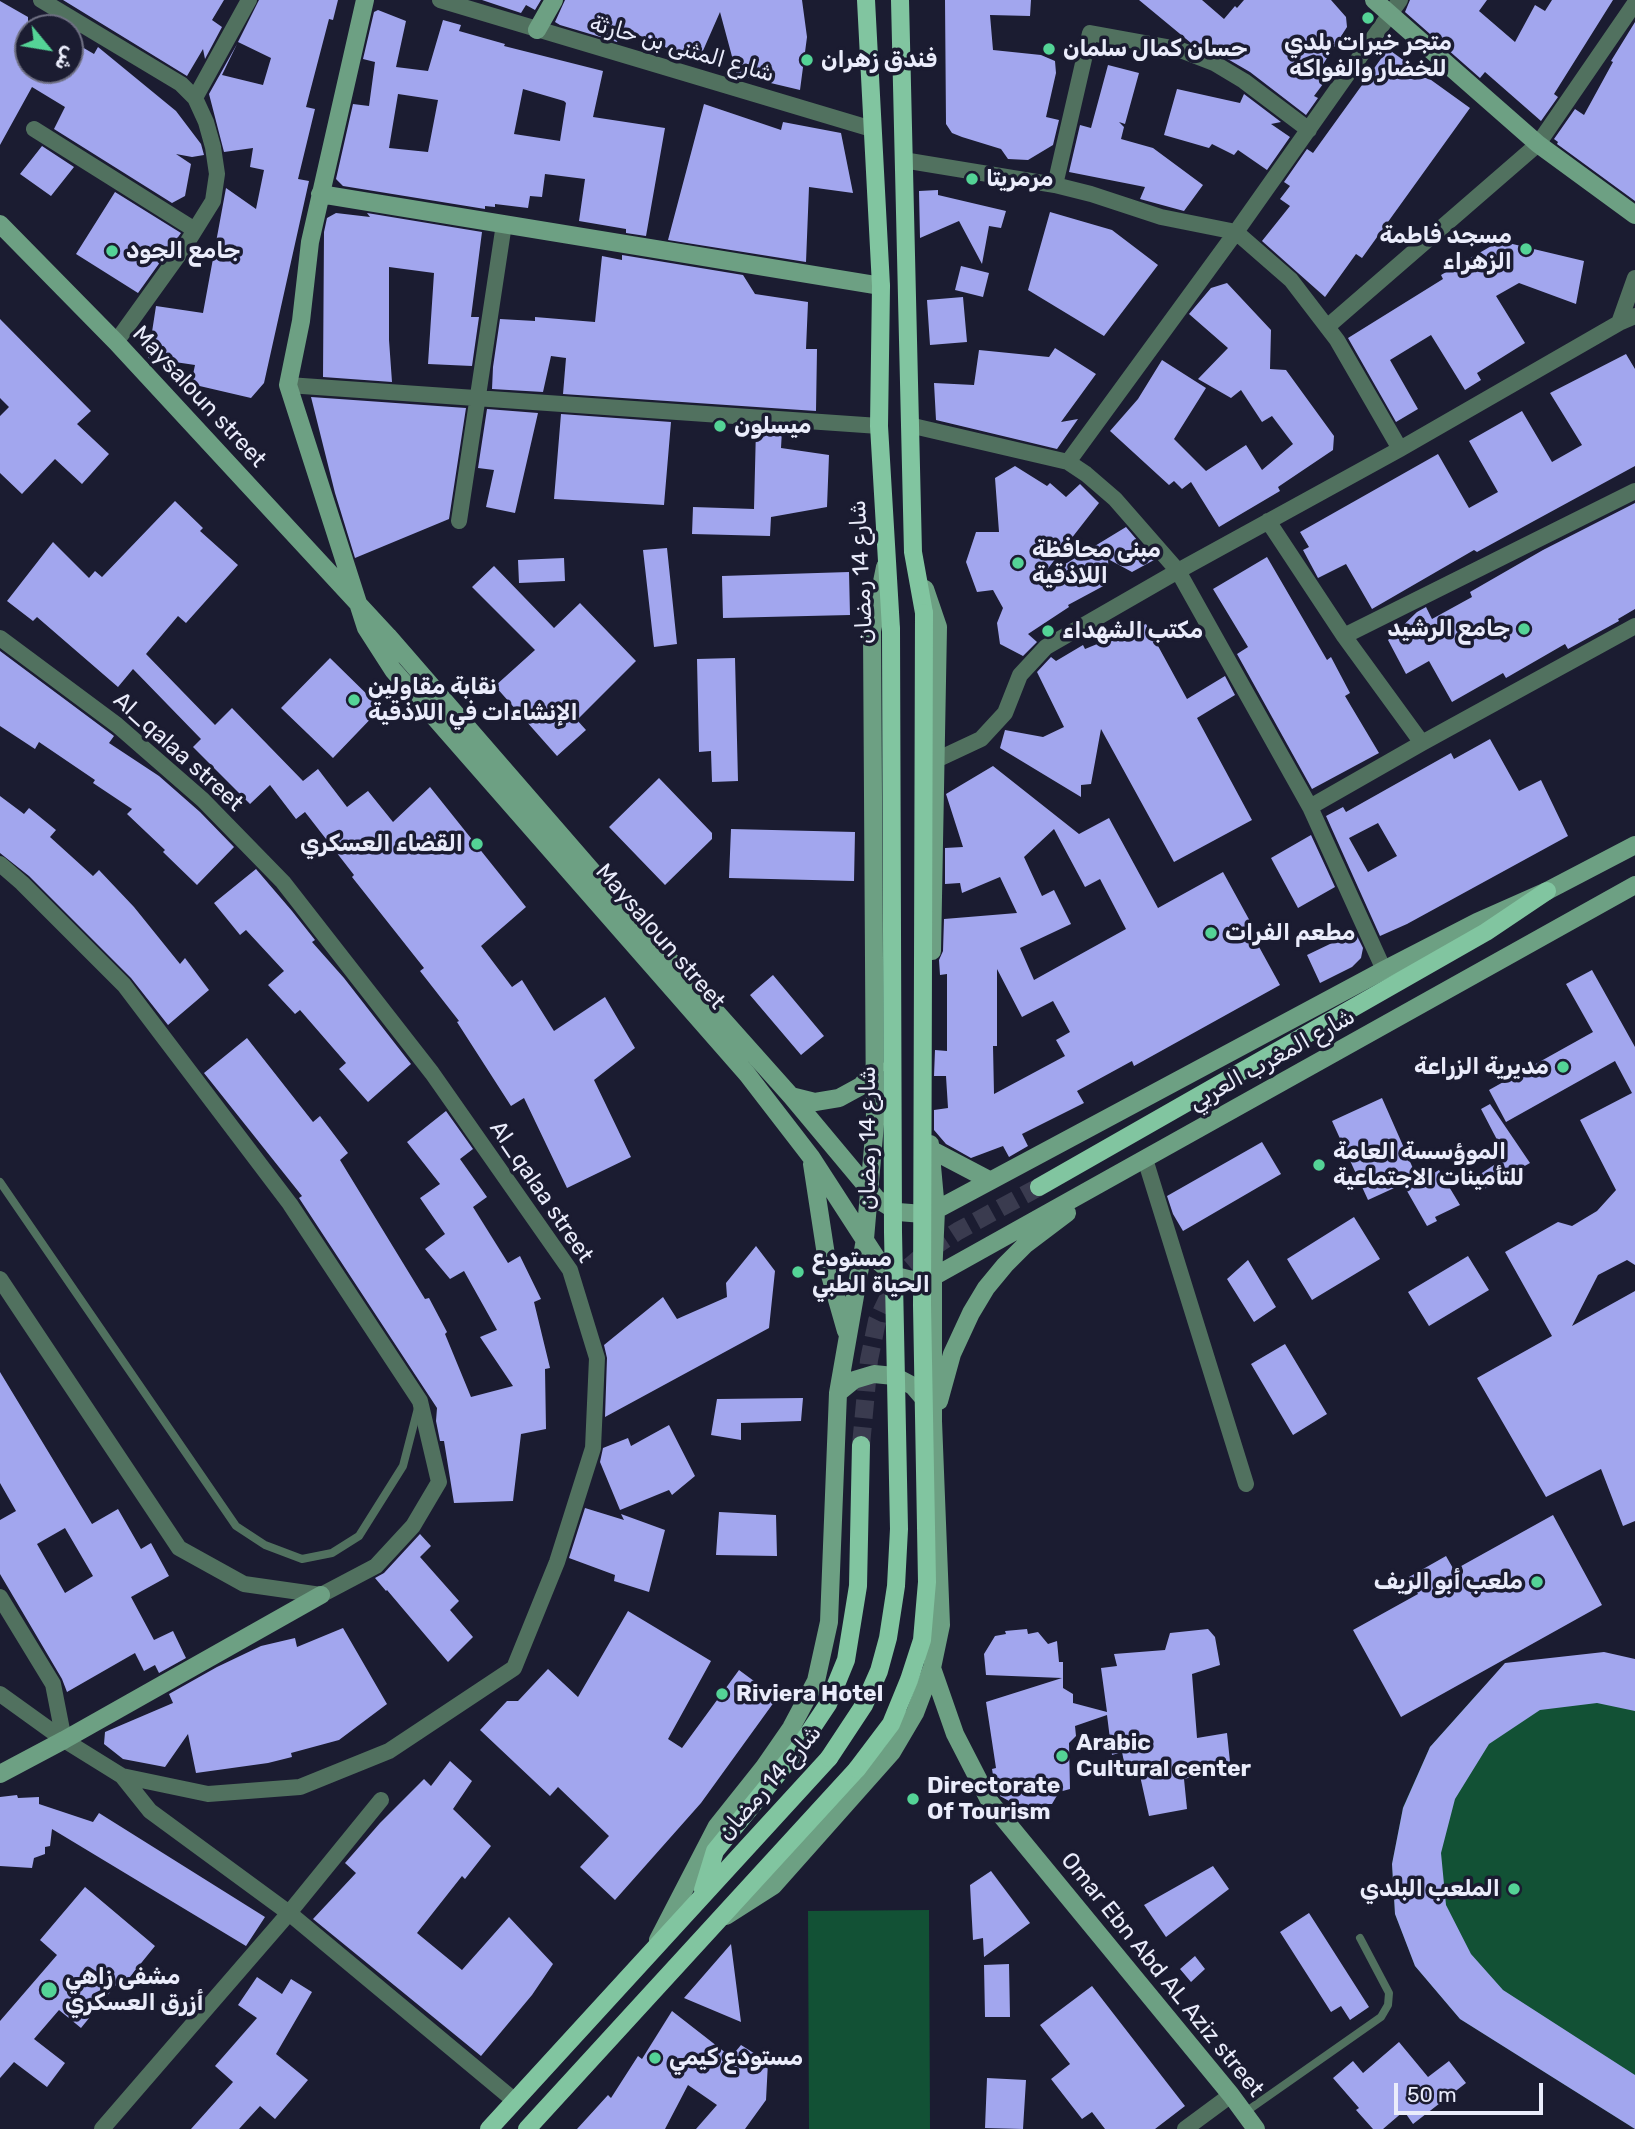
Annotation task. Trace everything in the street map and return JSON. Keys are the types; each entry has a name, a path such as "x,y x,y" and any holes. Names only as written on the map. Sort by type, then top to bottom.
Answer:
{"main road":[{"path":"359,607 288,385 301,321 310,242 365,0"},
{"path":"537,30 554,0"},
{"name":"شارع 14 رمضان","path":"489,2129 830,1758 864,1705 879,1671 888,1638 896,1586 899,1529 893,1232 891,629 879,426 881,286 866,0"},
{"path":"527,2129 857,1769 891,1724 922,1640 927,1582 922,1305 924,613 913,552 900,0"},
{"path":"1374,0 1395,7 1538,144 1635,215"},
{"path":"320,194 881,286"},
{"name":"Maysaloun street","path":"0,224 116,342 388,636 657,947 791,1096 877,1199 898,1212 923,1214 936,1210"},
{"path":"714,1924 773,1886 892,1752 915,1713 932,1668 941,1625 933,1421 936,1210 930,1150 938,627 913,552"},
{"path":"653,1950 717,1826 764,1767 791,1727 816,1681 829,1622 838,1393 865,1239 875,1124 872,631 886,559"},
{"name":"Maysaloun street","path":"359,607 366,628 393,670 754,1083 811,1157 879,1262 896,1276 912,1280 933,1277"},
{"name":"شارع المغرب العربي","path":"936,1210 1384,970 1635,845"},
{"name":"شارع المغرب العربي","path":"933,1277 1635,885"},
{"path":"1040,1187 1486,932 1547,891"},
{"path":"791,1096 815,1102 839,1098 861,1086 876,1067"},
{"path":"930,1150 989,1180"},
{"path":"811,1157 828,1268 847,1333"},
{"path":"933,1421 952,1354 986,1288 1026,1244 1114,1177"},
{"path":"838,1393 854,1380 874,1374 894,1376 913,1386 926,1402 933,1421"},
{"path":"701,1896 715,1851 797,1749 828,1704 846,1660 858,1586 861,1445"},
{"path":"0,1774 321,1595"},
{"name":"Omar Ebn Abd AL Aziz street","path":"932,1668 955,1734 990,1802 1256,2129"}],"street":[{"path":"41,0 181,83 195,98 213,147 217,174 213,201 116,342"},
{"path":"195,98 249,0"},
{"name":"شارع المثنى بن حارثة","path":"440,0 872,129"},
{"path":"1326,327 1538,144 1635,3"},
{"path":"1068,462 1236,232 1395,7"},
{"path":"1055,185 1090,33 1178,49 1214,63 1244,81 1309,130"},
{"path":"34,129 195,230"},
{"path":"903,160 1055,185 1103,197 1161,217 1236,232 1291,280 1351,362 1400,449"},
{"path":"459,521 504,224"},
{"path":"1619,323 1635,278"},
{"path":"934,761 981,739 1005,713 1020,675 1046,647 1635,316"},
{"path":"288,385 879,426"},
{"path":"909,425 1068,462 1115,499 1178,571 1310,807 1384,970"},
{"path":"1344,636 1635,491"},
{"path":"1268,521 1344,636 1422,743"},
{"path":"1310,807 1635,626"},
{"name":"Al_qalaa street","path":"0,638 117,724 203,800 283,882 432,1073 570,1270 597,1358 593,1448 557,1562 514,1668 389,1751 300,1787 208,1794 122,1776 64,1740 0,1694"},
{"path":"0,864 124,985 290,1204 420,1401 439,1482 413,1526 376,1566 321,1595 244,1584 179,1548 0,1279"},
{"path":"1145,1159 1246,1484"},
{"path":"0,1597 53,1684 64,1740"},
{"path":"122,1776 150,1811 289,1913 514,2101"},
{"path":"102,2129 289,1913 381,1800"},
{"path":"1185,2129 1231,2095"}],"lane":[{"path":"0,1182 236,1526 265,1545 303,1559 332,1553 359,1536 402,1466 420,1401"},
{"path":"1244,2113 1381,2017 1388,2005 1389,1993 1360,1938"}],"green space":[{"name":"الملعب البلدي","path":"1543,1659 1635,1659 1635,2129 1460,2019 1415,1966 1395,1914 1392,1864 1403,1807 1430,1747 1478,1693"},
{"path":"929,1910 930,2129 809,2129 808,1911"}],"building":[{"path":"63,0 224,0 212,20 222,27 205,59 203,49 187,76"},
{"path":"259,0 338,0 333,20 329,19 306,107 315,109 298,179 309,181 264,383 251,398 191,384 195,365 148,358 156,306 203,313 226,188 256,209 264,170 250,167 253,148 224,152 209,94 237,44 222,75 263,85 271,58 238,42"},
{"path":"482,0 541,0 535,10 526,5 521,13"},
{"path":"565,0 802,0 807,37 800,90 737,75 720,12 698,62 621,27 617,42 560,25 555,22"},
{"path":"945,0 1031,0 1030,16 990,15 993,50 1041,55 1055,61 1056,73 1046,117 1059,120 1053,145 1028,160 1008,159 1001,149 952,133 946,124"},
{"path":"1139,0 1202,0 1224,19 1244,0 1331,0 1346,17 1347,27 1320,69 1329,76 1314,96 1318,98 1306,115 1250,72 1219,54 1191,43"},
{"path":"1410,0 1487,0 1479,11 1515,42 1535,5 1545,11 1552,0 1613,0 1554,94 1558,97 1541,121 1485,72 1480,78 1405,12"},
{"path":"0,1 23,14 14,14 14,84 84,84 84,48 94,54 98,47 176,111 201,144 204,155 192,157 176,154 191,164 185,196 172,203 54,129 65,107 32,87 0,145"},
{"path":"378,10 406,21 396,67 428,71 443,20 461,25 459,31 505,44 504,46 603,71 593,117 665,128 646,236 626,233 626,229 579,221 585,179 545,174 542,197 530,196 528,208 495,204 495,207 485,206 485,209 343,186 336,179 353,104 369,106 375,62 363,59 374,12","holes":["523,89 566,103 560,141 514,134","398,94 438,100 428,152 389,148"]},
{"path":"1635,22 1635,201 1557,144 1554,139 1575,109 1584,115 1613,62 1611,61"},
{"path":"1388,49 1470,108 1362,258 1356,254 1325,297 1262,241 1290,206 1280,199 1290,186 1284,182 1307,149 1313,153"},
{"path":"1108,65 1139,73 1125,124 1119,122 1124,127 1121,139 1153,148 1203,185 1184,211 1140,199 1145,187 1069,172 1080,125 1091,128"},
{"path":"1177,89 1240,103 1244,94 1281,122 1271,124 1290,137 1267,170 1238,150 1234,155 1212,144 1209,148 1164,135"},
{"path":"704,104 781,130 783,122 841,133 853,193 809,187 806,262 668,240"},
{"path":"42,146 74,167 51,196 20,174"},
{"path":"938,190 938,195 1006,211 1001,228 989,226 982,264 959,221 920,238 919,191"},
{"path":"115,192 181,233 138,293 76,254"},
{"path":"1050,212 1112,230 1158,265 1104,336 1028,290"},
{"path":"336,213 370,217 367,213 482,232 471,317 479,317 472,366 428,364 434,273 389,267 392,382 323,377 324,232 327,218"},
{"path":"1500,241 1584,261 1576,304 1519,283 1496,296 1525,343 1477,373 1481,380 1465,390 1431,335 1390,360 1418,409 1396,422 1348,338 1443,279 1441,275"},
{"path":"622,255 743,275 755,294 808,302 806,349 817,349 816,411 563,394 566,358 551,356 543,392 492,389 500,319 535,321 535,317 595,322 602,256 622,260"},
{"path":"961,266 989,273 983,297 955,290"},
{"path":"1227,283 1271,330 1270,369 1286,370 1334,436 1333,450 1278,487 1280,491 1219,527 1191,482 1182,489 1174,481 1169,485 1110,431 1138,399 1162,360 1206,388 1174,439 1206,471 1246,445 1262,470 1293,444 1272,416 1262,422 1241,390 1231,398 1198,379 1228,348 1189,314 1211,288"},
{"path":"963,297 967,342 930,345 927,300"},
{"path":"0,319 91,411 77,424 109,454 82,484 55,459 22,494 0,473 0,416 9,407 0,398"},
{"path":"1055,348 1096,374 1061,422 1078,419 1057,449 936,420 934,383 974,385 979,350 1049,357"},
{"path":"1626,354 1635,369 1635,466 1477,552 1474,550 1372,609 1346,564 1318,578 1303,550 1309,547 1300,532 1438,454 1469,508 1498,492 1469,441 1522,411 1552,462 1582,445 1550,393"},
{"path":"311,397 466,408 449,519 355,558 335,493"},
{"path":"487,409 538,413 515,513 486,507 494,470 478,468"},
{"path":"561,414 671,422 664,505 554,499"},
{"path":"756,428 782,430 781,448 829,455 827,507 771,517 770,536 692,534 693,507 754,509"},
{"path":"1015,466 1047,486 1050,483 1066,497 1080,484 1099,503 1039,580 1126,527 1154,560 1132,572 1108,559 1109,583 1068,605 1069,607 1028,634 1037,642 1023,656 1000,644 997,623 1003,608 993,590 977,592 966,562 976,532 999,532 995,478"},
{"path":"175,501 203,528 200,531 238,565 186,623 178,616 146,654 215,725 232,708 303,781 318,769 347,807 368,791 393,822 430,787 526,907 481,946 512,987 522,980 554,1031 605,997 635,1048 594,1080 631,1157 567,1188 524,1098 511,1106 457,1022 459,1021 420,971 424,968 305,812 296,819 270,785 250,804 193,747 201,739 133,669 118,687 37,617 33,621 7,601 53,542 89,578 95,571 102,577"},
{"path":"1635,503 1635,609 1618,619 1619,621 1568,649 1565,644 1506,678 1503,673 1452,702 1429,661 1406,674 1388,640 1417,612 1426,607 1432,619 1472,597 1470,592 1543,550"},
{"path":"667,548 677,644 654,647 643,550"},
{"path":"1267,557 1327,660 1331,657 1350,693 1345,696 1379,753 1312,789 1237,654 1248,647 1213,589"},
{"path":"564,558 565,581 519,583 518,560"},
{"path":"494,566 554,628 580,603 636,661 577,720 586,730 557,756 495,686 535,650 472,587"},
{"path":"849,572 850,615 723,618 722,576"},
{"path":"1146,624 1187,699 1225,676 1235,695 1197,718 1252,820 1174,862 1101,729 1091,784 1081,785 1081,797 1000,748 1005,730 1043,737 1064,727 1037,672 1051,657 1056,661 1083,645 1085,649"},
{"path":"0,651 114,736 109,743 159,776 234,847 197,885 127,814 132,809 39,742 35,749 0,726"},
{"path":"330,658 381,708 333,758 281,708"},
{"path":"735,658 738,781 712,782 711,751 699,752 697,659"},
{"path":"1490,739 1519,791 1541,780 1568,836 1380,936 1326,816 1343,807 1346,812 1451,753 1454,759","holes":["1378,823 1397,856 1368,872 1349,838"]},
{"path":"993,766 1079,834 1109,818 1158,908 1223,872 1251,923 1247,925 1280,985 1134,1066 1132,1061 1077,1091 1084,1103 1022,1134 1028,1146 1009,1157 1003,1146 971,1158 946,1144 934,1130 934,1110 948,1108 946,1076 934,1076 935,1050 947,1051 947,974 940,975 939,960 943,951 944,919 1017,913 1000,877 962,893 960,883 945,884 945,848 963,847 946,794","holes":["1054,829 1085,887 1100,879 1126,929 1034,980 1020,948 1071,924 1054,890 1042,896 1024,857","997,969 1022,1017 1053,1001 1070,1032 1056,1040 1065,1056 994,1094 993,1046 997,1046"]},
{"path":"659,778 712,833 712,839 665,885 609,827"},
{"path":"0,796 24,814 29,808 56,830 50,837 93,876 99,870 134,907 180,964 185,958 209,990 168,1025 131,978 29,876 0,853"},
{"path":"731,829 855,832 854,881 729,878"},
{"path":"1311,835 1335,887 1298,908 1271,858"},
{"path":"256,869 411,1064 368,1102 339,1069 346,1063 300,1010 295,1014 268,985 284,971 246,930 240,935 214,903"},
{"path":"1355,932 1363,948 1361,958 1352,967 1320,983 1307,955"},
{"path":"1592,970 1635,1047 1635,1265 1627,1260 1598,1275 1572,1326 1635,1291 1635,1521 1623,1526 1601,1469 1546,1497 1477,1378 1552,1336 1505,1252 1558,1222 1572,1226 1597,1211 1616,1190 1580,1120 1632,1093 1615,1061 1506,1122 1489,1090 1593,1032 1566,984"},
{"path":"773,975 824,1036 801,1055 750,995"},
{"path":"247,1038 313,1122 320,1116 348,1153 340,1160 425,1299 429,1298 447,1332 445,1334 471,1397 513,1386 480,1337 497,1330 464,1271 450,1279 425,1249 445,1234 420,1198 440,1184 407,1142 446,1111 473,1149 460,1159 487,1197 473,1207 508,1263 520,1256 541,1299 534,1302 550,1368 545,1369 546,1429 521,1434 513,1501 454,1503 444,1441 440,1441 436,1421 437,1408 299,1198 302,1196 204,1073"},
{"path":"1382,1098 1419,1182 1439,1170 1460,1205 1435,1217 1437,1221 1427,1226 1403,1184 1368,1200 1332,1121"},
{"path":"1490,1104 1530,1163 1484,1189 1476,1177 1506,1157 1481,1109"},
{"path":"1262,1142 1281,1174 1183,1231 1167,1196"},
{"path":"1354,1217 1380,1259 1312,1300 1287,1259"},
{"path":"756,1246 775,1271 769,1328 605,1417 607,1358 604,1345 663,1297 677,1319 727,1297 726,1283"},
{"path":"1468,1256 1489,1290 1429,1326 1408,1292"},
{"path":"1248,1260 1276,1307 1254,1322 1227,1279"},
{"path":"1285,1344 1327,1414 1293,1435 1251,1364"},
{"path":"0,1372 92,1524 118,1509 141,1549 151,1543 169,1576 131,1597 154,1640 173,1631 186,1658 159,1673 155,1665 144,1671 135,1653 67,1692 0,1574 0,1520 16,1511 0,1483","holes":["65,1528 93,1576 65,1593 37,1544"]},
{"path":"803,1398 801,1421 741,1423 741,1440 711,1435 717,1399"},
{"path":"669,1425 695,1476 672,1495 669,1490 620,1510 600,1462 603,1448 628,1438 631,1446"},
{"path":"585,1508 624,1520 621,1514 665,1530 649,1592 614,1581 615,1575 569,1558"},
{"path":"719,1512 776,1515 777,1556 716,1555"},
{"path":"1553,1515 1602,1605 1401,1717 1353,1630 1418,1594 1409,1577 1446,1556 1454,1570"},
{"path":"420,1534 431,1546 420,1557 459,1601 450,1610 473,1637 448,1662 375,1578 384,1573"},
{"path":"628,1611 711,1661 668,1739 682,1748 739,1670 777,1698 701,1803 615,1900 580,1867 609,1836 558,1787 550,1796 480,1730 507,1701 518,1701 548,1669 578,1697"},
{"path":"343,1628 387,1704 339,1740 291,1753 292,1757 268,1763 196,1773 188,1734 165,1767 123,1759 104,1744 105,1732 173,1703 169,1694 217,1667 261,1646 295,1638 297,1647"},
{"path":"1027,1629 1028,1634 1038,1632 1048,1644 1057,1641 1059,1662 1063,1662 1063,1688 1073,1694 1073,1703 1107,1712 1101,1668 1117,1666 1114,1654 1165,1650 1170,1633 1208,1629 1215,1637 1220,1665 1192,1674 1197,1738 1227,1733 1230,1762 1223,1769 1184,1779 1187,1809 1149,1816 1138,1767 1125,1767 1122,1752 1112,1755 1107,1715 1075,1726 1076,1736 1069,1743 1070,1789 1059,1792 1052,1804 1043,1804 1043,1807 1020,1811 1020,1805 1011,1807 1009,1801 1000,1796 999,1788 995,1787 992,1769 996,1768 986,1702 1062,1678 986,1675 984,1654 995,1636 1006,1634 1005,1631"},
{"path":"1604,1652 1635,1659 1635,1711 1597,1703 1540,1710 1489,1744 1455,1799 1441,1853 1446,1905 1471,1954 1503,1990 1635,2075 1635,2129 1460,2019 1415,1966 1395,1914 1392,1864 1403,1808 1430,1747 1505,1663"},
{"path":"450,1761 472,1781 453,1809 491,1846 465,1879 462,1876 417,1933 462,1970 509,1917 553,1964 532,1995 481,2056 313,1919 356,1873 345,1863 424,1779 431,1786"},
{"path":"17,1795 18,1798 39,1797 39,1804 93,1822 99,1813 265,1917 246,1946 52,1829 50,1846 45,1847 45,1854 34,1858 32,1868 0,1866 0,1797"},
{"path":"1213,1866 1229,1889 1166,1937 1144,1905"},
{"path":"991,1871 1030,1923 984,1957 983,1938 973,1940 970,1885"},
{"path":"85,1887 155,1946 125,1983 120,1980 81,2028 59,2010 34,2039 65,2063 47,2087 14,2062 0,2078 0,2021 57,1955 40,1940"},
{"path":"1309,1913 1369,2007 1350,2020 1341,2006 1331,2012 1280,1932"},
{"path":"731,1944 741,2022 684,1998"},
{"path":"1195,1956 1205,1969 1191,1982 1180,1969"},
{"path":"1009,1964 1010,2017 985,2017 984,1965"},
{"path":"257,1977 282,1994 291,1979 312,1992 276,2054 308,2080 275,2119 260,2106 239,2129 191,2129 233,2082 215,2066 257,2018 238,2005"},
{"path":"1092,1986 1185,2106 1155,2129 1105,2129 1092,2112 1082,2119 1051,2079 1070,2064 1040,2025"},
{"path":"672,2011 731,2057 741,2045 768,2062 766,2100 745,2129 696,2129 717,2105 688,2085 665,2129 577,2129 608,2095 611,2098 638,2056 642,2059"},
{"path":"1399,2042 1428,2077 1449,2061 1466,2083 1413,2124 1404,2111 1383,2129 1373,2129 1333,2078 1353,2061 1363,2073"},
{"path":"987,2078 1026,2080 1023,2129 985,2128"}],"tunnel":[{"path":"861,1445 869,1360 877,1321 891,1292 908,1268 929,1250 1039,1187"}],"place":[{"name":"متجر خيرات بلدي للخضار والفواكه","path":"1368,18"},
{"name":"حسان كمال سلمان","path":"1049,49"},
{"name":"فندق زهران","path":"807,60"},
{"name":"مرمريتا","path":"972,179"},
{"name":"مسجد فاطمة الزهراء","path":"1526,249"},
{"name":"جامع الجود","path":"112,251"},
{"name":"ميسلون","path":"720,426"},
{"name":"مبنى محافظة اللاذقية","path":"1018,563"},
{"name":"جامع الرشيد","path":"1524,629"},
{"name":"مكتب الشهداء","path":"1048,631"},
{"name":"نقابة مقاولين الإنشاءات في اللاذقية","path":"354,700"},
{"name":"القضاء العسكري","path":"477,844"},
{"name":"مطعم الفرات","path":"1211,933"},
{"name":"مديرية الزراعة","path":"1563,1067"},
{"name":"الموؤسسة العامة للتأمينات الاجتماعية","path":"1319,1165"},
{"name":"مستودع الحياة الطبي","path":"798,1272"},
{"name":"ملعب أبو الريف","path":"1537,1582"},
{"name":"Riviera Hotel","path":"722,1694"},
{"name":"Arabic Cultural center","path":"1062,1756"},
{"name":"Directorate Of Tourism","path":"913,1799"},
{"name":"الملعب البلدي","path":"1514,1889"},
{"name":"مشفى زاهي أزرق العسكري","path":"49,1990"},
{"name":"مستودع كيمي","path":"655,2058"}]}
